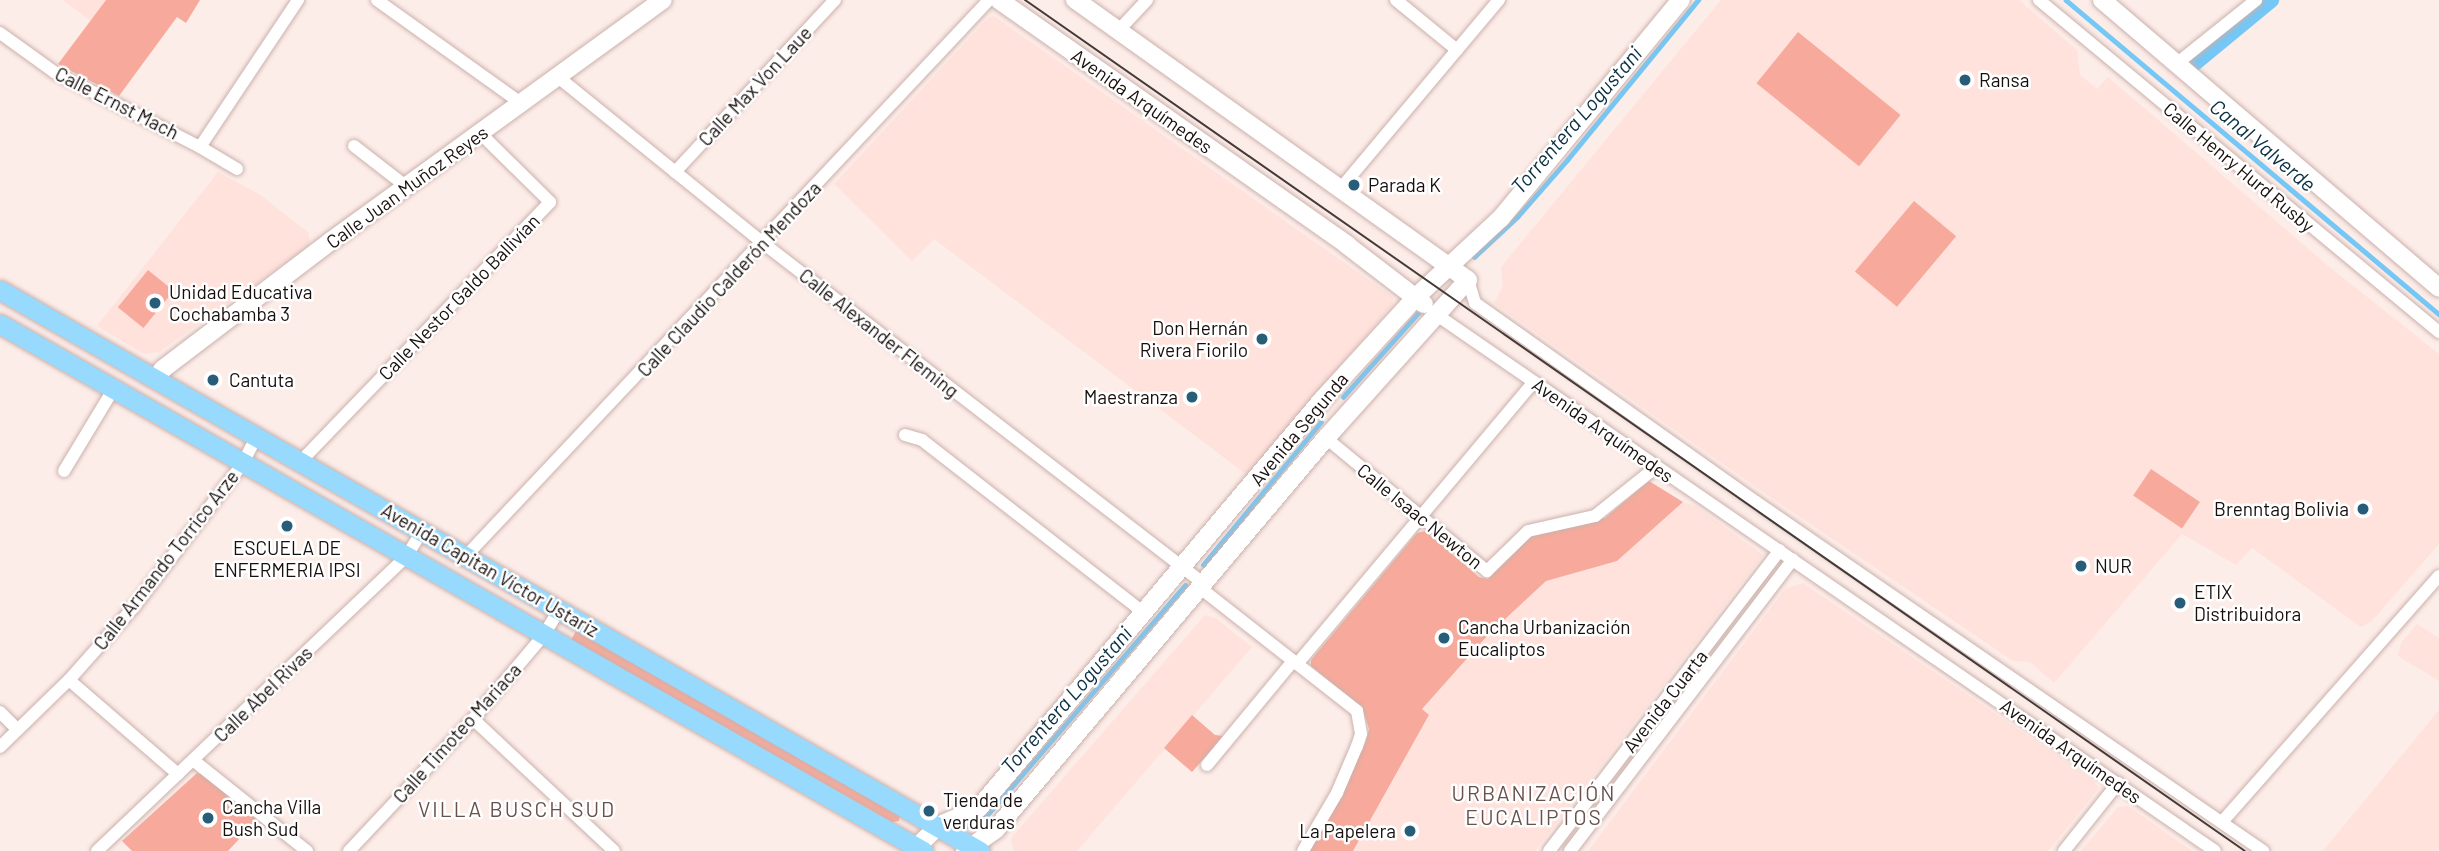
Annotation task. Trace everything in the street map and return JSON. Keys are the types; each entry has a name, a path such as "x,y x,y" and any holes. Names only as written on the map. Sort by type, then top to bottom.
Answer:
{"main road":[{"name":"Calle Juan Muñoz Reyes","path":"156,378 163,369 407,187 663,0"},
{"name":"Avenida Arquímedes","path":"999,0 1416,297 1434,313"},
{"name":"Avenida Arquímedes","path":"1074,0 1468,280"},
{"name":"Calle Henry Hurd Rusby","path":"2102,0 2439,288"},
{"name":"Avenida Segunda","path":"917,850 938,826 979,808 1322,400 1416,297 1501,218 1674,2"},
{"name":"Avenida Segunda","path":"972,850 996,829 1326,438 1434,313 1468,280"},
{"name":"Avenida Capitan Víctor Ustariz","path":"0,290 938,826 972,850"},
{"name":"Avenida Capitan Víctor Ustariz","path":"0,324 543,636 890,831 917,850"},
{"path":"890,831 903,825 907,818 907,809"}],"street":[{"path":"200,147 298,0"},
{"path":"377,0 522,104"},
{"name":"Calle Max Von Laue","path":"675,172 835,0"},
{"name":"Calle Claudio Calderón Mendoza","path":"466,556 989,0"},
{"path":"1119,30 1147,0"},
{"path":"1396,0 1457,50"},
{"path":"1341,188 1499,0"},
{"name":"Calle Henry Hurd Rusby","path":"2039,0 2439,332"},
{"path":"2175,65 2256,0"},
{"name":"Calle Ernst Mach","path":"0,33 54,72 200,147 237,169"},
{"name":"Calle Alexander Fleming","path":"558,78 763,243 1183,567 1201,585 1357,711 1360,723 1357,746 1337,793 1303,851"},
{"name":"Calle Nestor Galdo Ballivían","path":"301,461 550,202 481,134"},
{"path":"354,146 407,187"},
{"name":"Avenida Arquímedes","path":"1468,280 1475,303 1789,525 2263,851"},
{"name":"Avenida Arquímedes","path":"1434,313 1655,468 1780,550 2215,851"},
{"path":"1207,765 1534,382"},
{"path":"64,471 114,388"},
{"path":"905,435 922,440 1144,613"},
{"name":"Calle Armando Torrico Arze","path":"0,747 69,680 133,608 243,463 257,436"},
{"name":"Calle Isaac Newton","path":"1326,438 1487,571 1528,531 1595,516 1655,468"},
{"name":"Calle Abel Rivas","path":"97,851 406,557 422,531"},
{"name":"Avenida Cuarta","path":"1549,851 1780,550"},
{"name":"Avenida Cuarta","path":"1570,851 1793,559"},
{"path":"2222,822 2439,576"},
{"name":"Calle Timoteo Mariaca","path":"349,851 473,719 543,636 559,610"},
{"path":"69,680 178,774"},
{"path":"0,712 18,730"},
{"path":"473,719 614,851"},
{"path":"193,760 307,851"},
{"path":"2064,851 2118,783"}],"shaded area":[{"path":"63,0 106,0 91,21"},
{"path":"106,0 200,0 186,23 177,17 119,96 58,64"},
{"path":"1721,0 2019,0 2077,50 2080,75 2097,89 2108,77 2327,265 2439,354 2439,544 2371,622 2361,627 2252,548 2236,565 2182,534 2054,683 2030,662 2013,661 1763,492 1494,303 1503,286 1501,267"},
{"path":"994,16 1393,297 1393,304 1247,475 934,239 912,261 834,184 988,18"},
{"path":"1798,32 1901,115 1859,166 1756,83"},
{"path":"218,172 259,194 308,232 310,241 307,247 159,352 144,354 97,326"},
{"path":"1914,201 1956,236 1897,307 1855,271"},
{"path":"148,270 174,291 143,328 118,307"},
{"path":"2151,469 2200,502 2182,529 2133,496"},
{"path":"1649,481 1683,502 1617,561 1546,581 1488,635 1422,709 1429,715 1353,851 1309,851 1366,741 1369,729 1362,707 1311,666 1311,660 1417,533 1425,531 1479,577 1488,579 1531,535 1605,518"},
{"path":"1683,502 1697,507 1763,555 1535,851 1353,851 1429,716 1422,709 1488,635 1546,580 1617,561"},
{"path":"1803,583 2093,780 2099,788 2048,851 1588,851 1785,589"},
{"path":"1205,615 1217,619 1252,647 1077,851 1013,851 1011,838"},
{"path":"2417,624 2439,638 2439,681 2398,656 2401,643"},
{"path":"576,631 900,813 899,821 892,822 571,640"},
{"path":"2439,710 2439,847 2436,851 2323,851"},
{"path":"1192,715 1215,735 1224,736 1192,772 1164,748"},
{"path":"197,773 207,776 257,820 228,851 132,851 122,841"},
{"path":"2128,806 2192,851 2081,851 2118,807"}],"waterway":[{"name":"Torrentera Logustani","path":"1474,257 1517,217 1567,160 1698,0"},
{"name":"Canal Valverde","path":"2066,0 2439,314"},
{"path":"2191,66 2271,0"},
{"name":"Torrentera Logustani","path":"1343,397 1418,313"},
{"name":"Torrentera Logustani","path":"1203,565 1321,422"},
{"name":"Torrentera Logustani","path":"965,827 986,816 1185,585"}],"tram line":[{"path":"1025,0 2245,851"}],"place":[{"name":"Ransa","path":"1965,80"},
{"name":"Parada K","path":"1354,185"},
{"name":"Unidad Educativa Cochabamba 3","path":"155,303"},
{"name":"Don Hernán Rivera Fiorilo","path":"1262,339"},
{"name":"Cantuta","path":"213,380"},
{"name":"Maestranza","path":"1192,397"},
{"name":"Brenntag Bolivia","path":"2363,509"},
{"name":"ESCUELA DE ENFERMERIA IPSI","path":"287,526"},
{"name":"NUR","path":"2081,566"},
{"name":"ETIX Distribuidora","path":"2180,603"},
{"name":"Cancha Urbanización Eucaliptos","path":"1444,638"},
{"name":"Tienda de verduras","path":"929,811"},
{"name":"Cancha Villa Bush Sud","path":"208,818"},
{"name":"La Papelera","path":"1410,831"}],"district":[{"name":"URBANIZACIÓN EUCALIPTOS","path":"1534,805"},
{"name":"VILLA BUSCH SUD","path":"517,809"}]}
